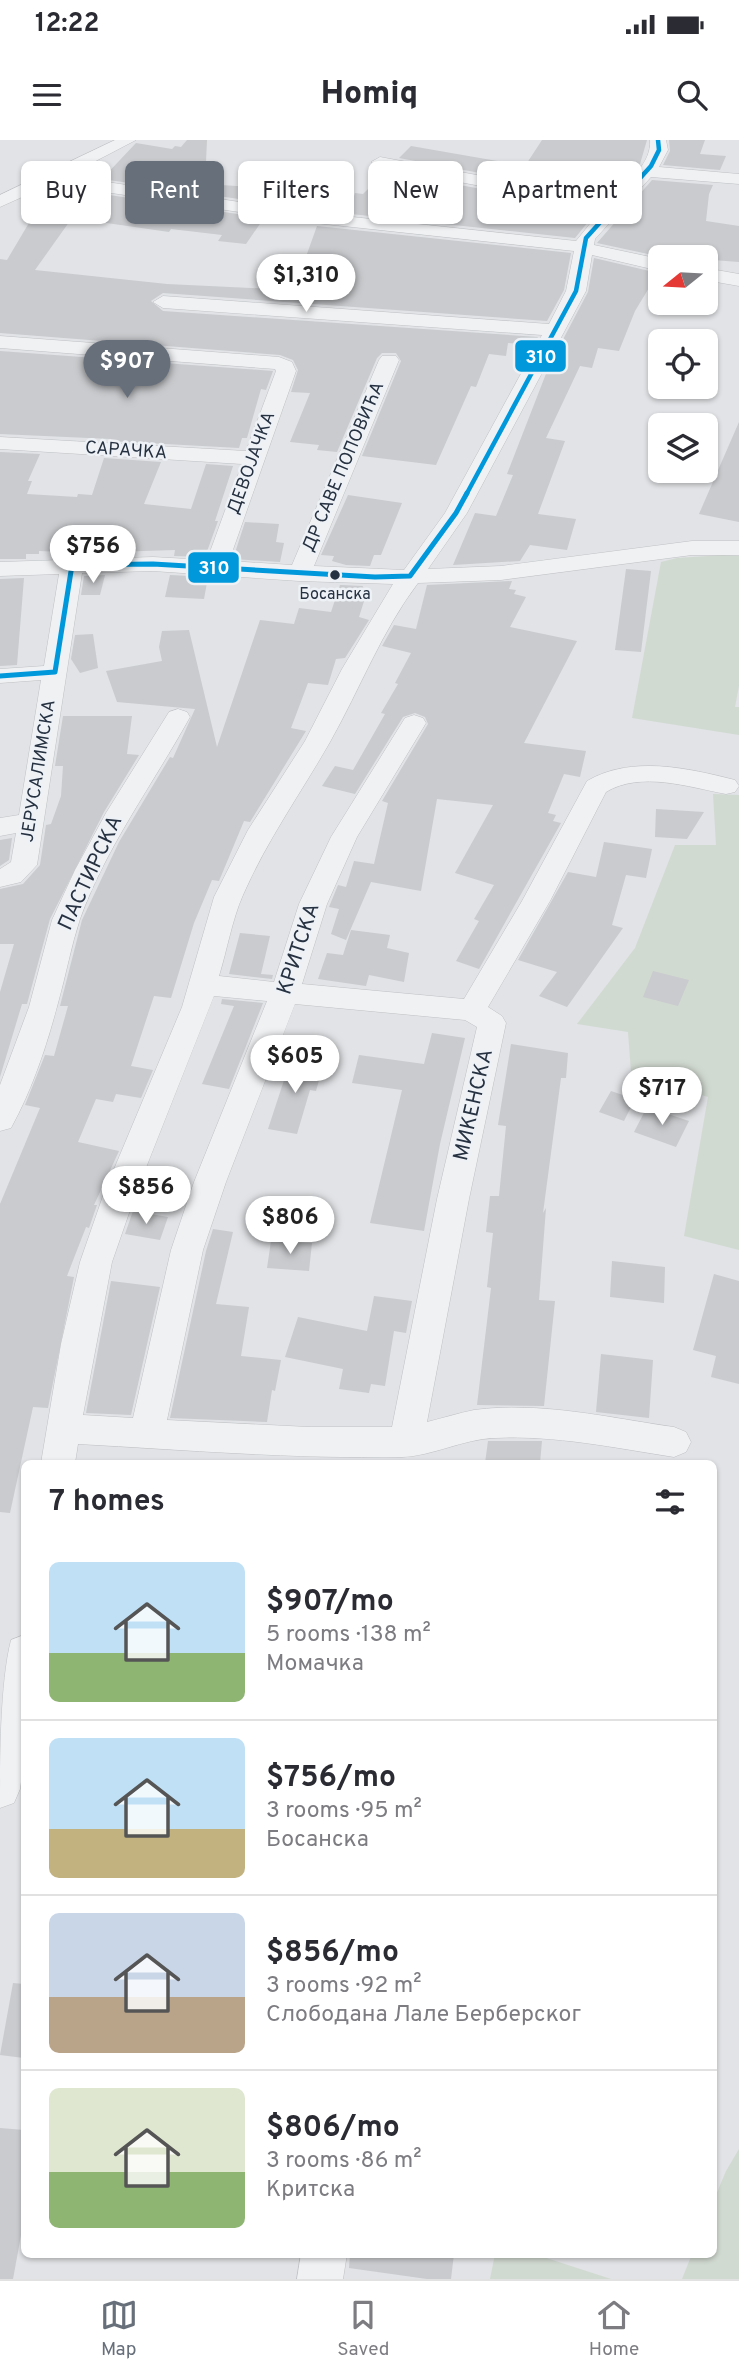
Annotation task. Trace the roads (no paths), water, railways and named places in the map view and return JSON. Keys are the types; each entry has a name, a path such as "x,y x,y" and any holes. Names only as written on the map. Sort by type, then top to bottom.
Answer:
{"street":[{"path":"87,161 128,140"},
{"path":"642,177 659,150 658,140"},
{"path":"647,172 739,179"},
{"path":"111,188 306,217 536,240 584,247 648,262"},
{"path":"0,217 3,212 0,204 21,194"},
{"path":"59,1460 78,1344 96,1262 120,1193 203,985 228,897 251,849 318,741 354,669 410,576 456,513 576,291 584,247 597,224"},
{"path":"718,276 739,280"},
{"path":"163,302 554,330"},
{"name":"ДЕВОЈАЧКА","path":"0,342 279,363 285,366 286,371 215,568"},
{"name":"ДР САВЕ ПОПОВИЋА","path":"299,573 389,360"},
{"name":"САРАЧКА","path":"0,443 253,458"},
{"path":"0,569 153,564 299,573 410,576 501,573 692,548 739,548"},
{"name":"ЈЕРУСАЛИМСКА","path":"0,878 19,872 24,865 72,565"},
{"path":"0,676 55,672"},
{"name":"ПАСТИРСКА","path":"0,1120 24,1064 43,1007 66,920 88,870 112,824 178,717"},
{"name":"КРИТСКА","path":"146,1432 187,1250 210,1182 285,993 309,915 344,837 414,723"},
{"path":"203,985 472,1010 536,901 585,806 596,787 606,778 641,773 726,786"},
{"path":"0,827 30,822"},
{"name":"МИКЕНСКА","path":"415,1453 453,1199 492,1023 472,1010"},
{"path":"64,1429 309,1442 415,1453 473,1425 497,1423 565,1426 674,1442"},
{"path":"0,1789 21,1669"},
{"path":"320,2279 323,2258"}],"place":[{"name":"Босанска","path":"335,575"}]}
